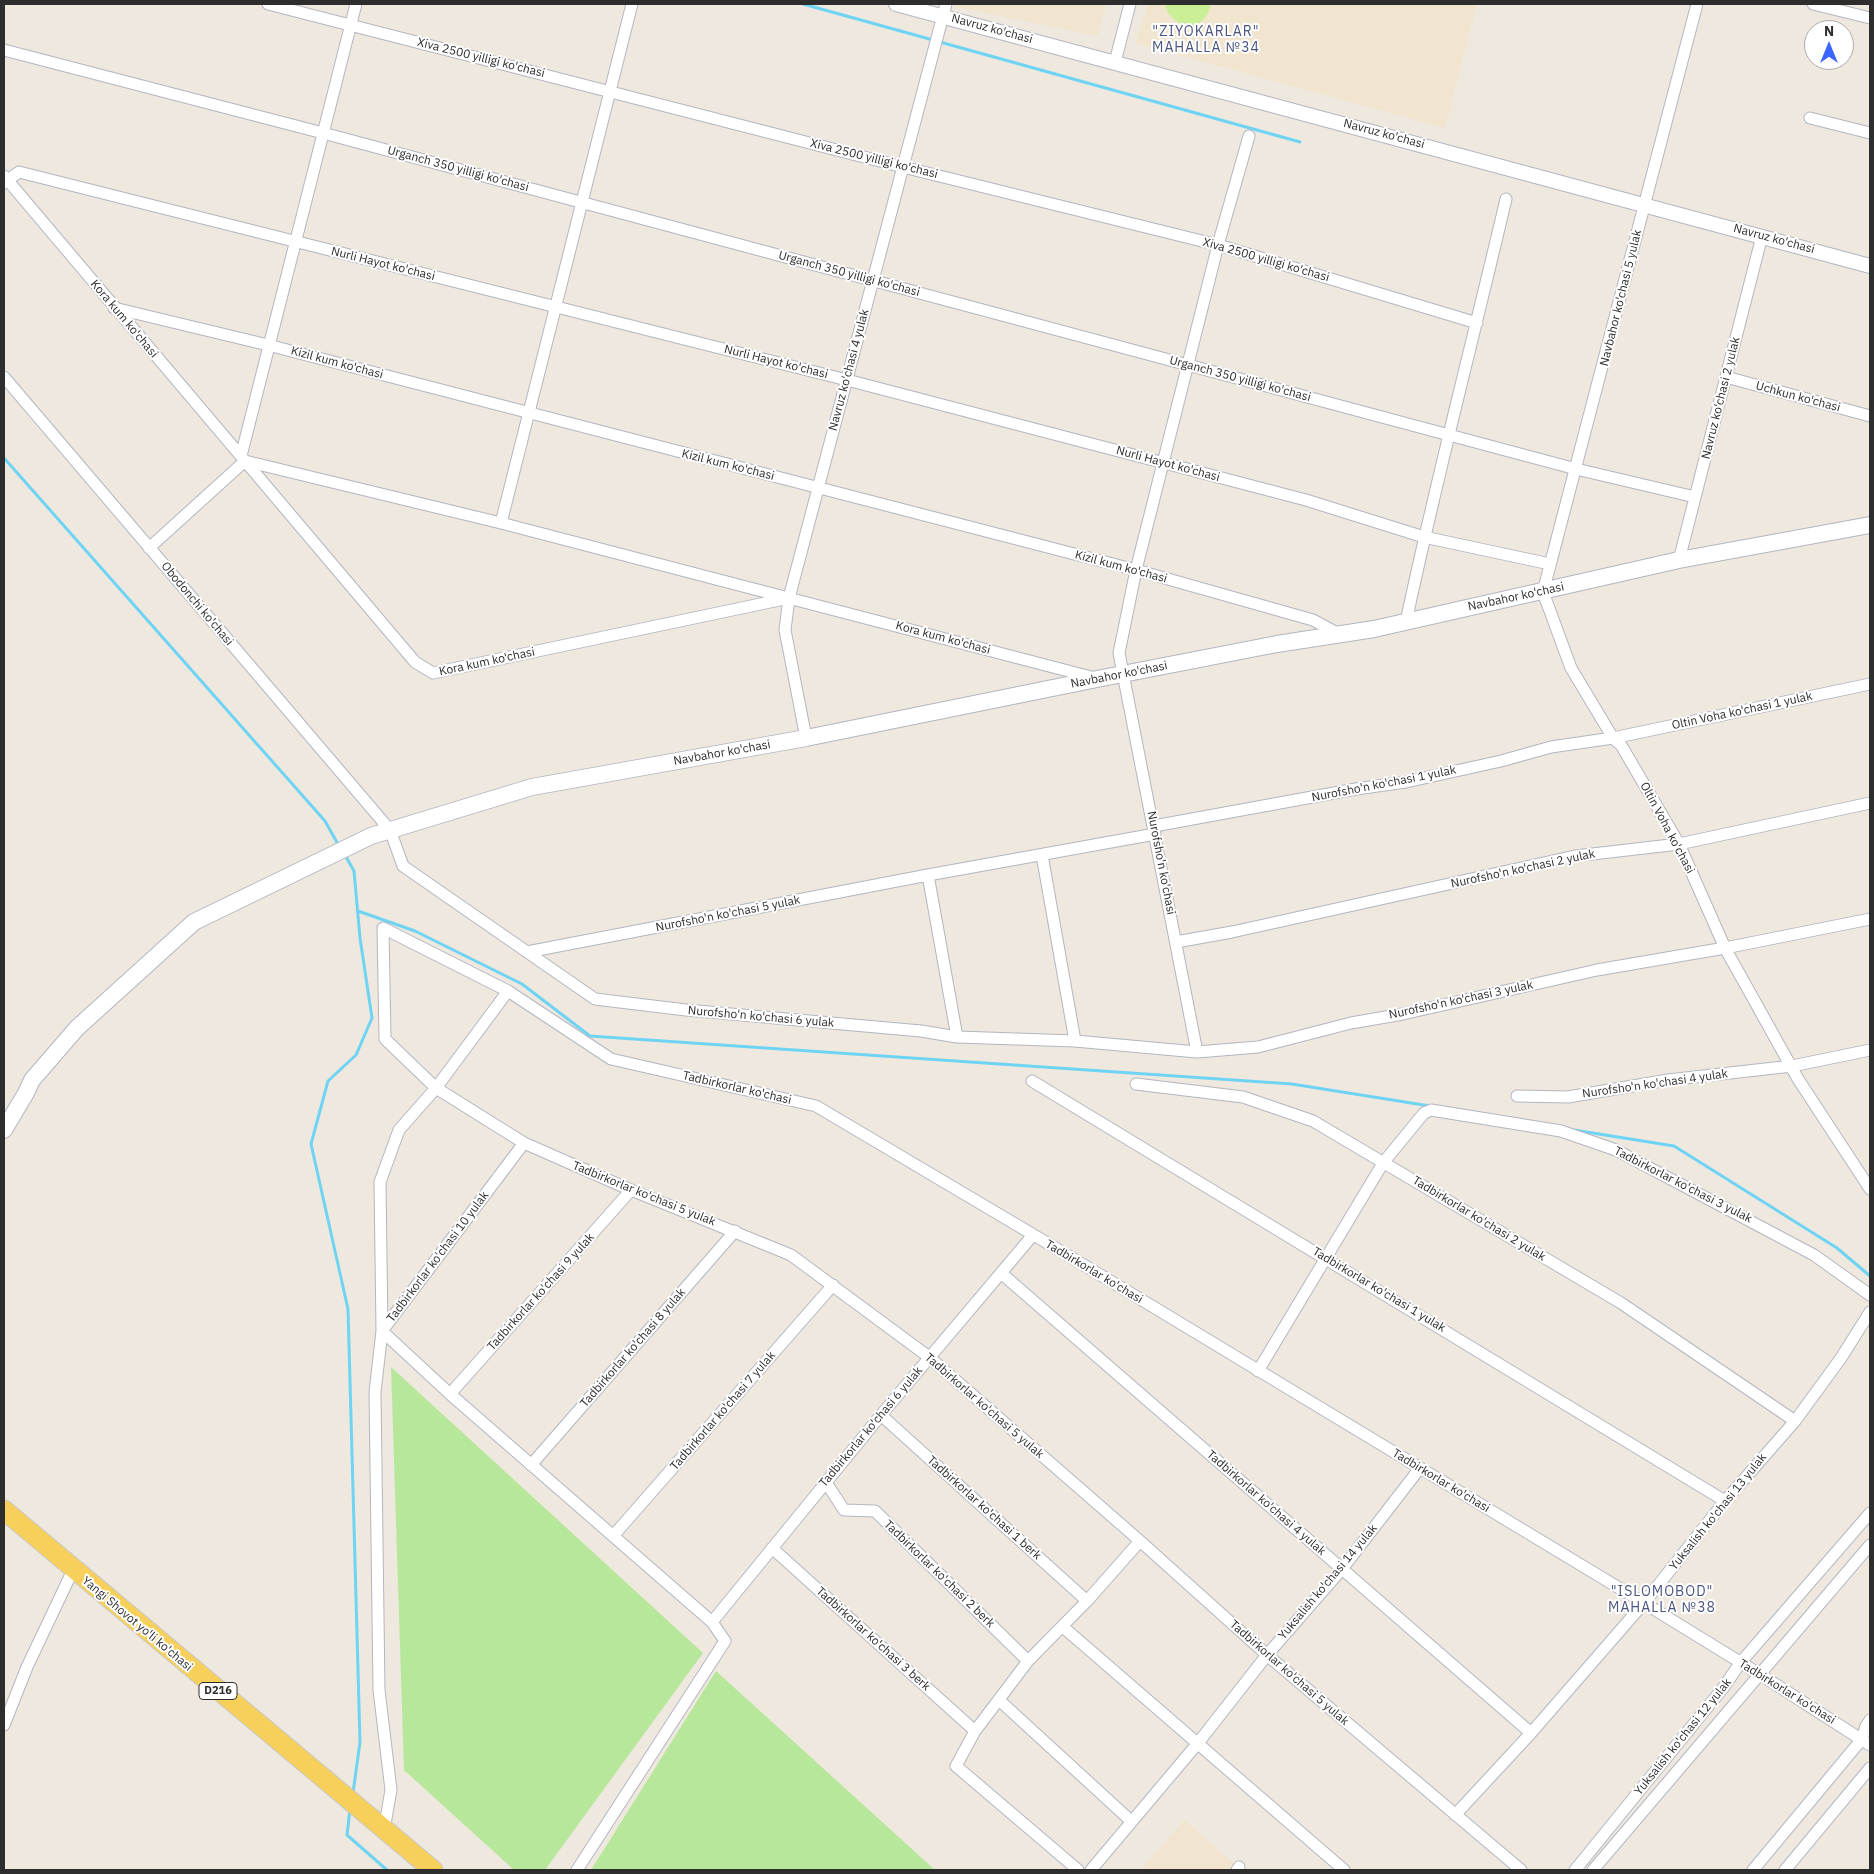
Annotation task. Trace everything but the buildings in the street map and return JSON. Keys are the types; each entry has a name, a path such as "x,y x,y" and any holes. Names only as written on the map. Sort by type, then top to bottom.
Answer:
{"main road":[{"name":"Navbahor ko'chasi","path":"4,1130 32,1080 77,1028 194,922 330,854 371,836 532,788 806,738 1123,673 1406,622 1679,560 1870,526"},
{"name":"Yangi Shovot yo'li ko'chasi","path":"4,1510 73,1570 433,1870"}],"street":[{"name":"Xiva 2500 yilligi ko'chasi","path":"268,4 903,167 1218,245 1477,323"},
{"path":"149,548 243,458 268,345 356,4"},
{"path":"500,523 632,4"},
{"name":"Navruz ko'chasi","path":"896,4 945,10 1115,62 1870,266"},
{"path":"1115,62 1130,4"},
{"name":"Navbahor ko'chasi 5 yulak","path":"1543,592 1697,4"},
{"path":"1814,4 1870,18"},
{"name":"Navruz ko'chasi 4 yulak","path":"806,738 785,630 789,598 945,10"},
{"name":"Urganch 350 yilligi ko'chasi","path":"4,50 582,202 1449,435 1695,497"},
{"path":"1810,118 1870,133"},
{"name":"Nurofsho'n ko'chasi","path":"1197,1052 1119,653 1136,570 1187,365 1249,136"},
{"name":"Nurli Hayot ko'chasi","path":"5,180 18,172 847,380 1163,462 1306,500 1424,537 1550,564"},
{"name":"Kora kum ko'chasi","path":"5,180 415,662 433,673 789,598"},
{"path":"1406,622 1424,537 1506,199"},
{"name":"Navruz ko'chasi 2 yulak","path":"1679,560 1762,236"},
{"name":"Kizil kum ko'chasi","path":"114,308 268,345 528,414 1136,570 1313,620 1339,634"},
{"name":"Obodonchi ko'chasi","path":"4,378 390,830"},
{"name":"Uchkun ko'chasi","path":"1726,378 1870,416"},
{"name":"Kora kum ko'chasi","path":"243,458 1097,679"},
{"name":"Oltin Voha ko'chasi","path":"1543,592 1571,668 1613,738 1621,745 1679,844 1725,948 1798,1079 1870,1189"},
{"name":"Oltin Voha ko'chasi 1 yulak","path":"1613,738 1870,684"},
{"name":"Nurofsho'n ko'chasi 1 yulak","path":"1155,830 1356,789 1406,782 1501,761 1551,747 1613,738"},
{"name":"Nurofsho'n ko'chasi 2 yulak","path":"1176,942 1232,932 1574,856 1679,844 1870,802"},
{"name":"Nurofsho'n ko'chasi 6 yulak","path":"390,830 403,866 595,998 686,1010 921,1031 957,1037 1075,1041 1197,1052"},
{"name":"Nurofsho'n ko'chasi 5 yulak","path":"528,952 1042,855 1155,830"},
{"path":"1042,855 1075,1041"},
{"path":"928,875 957,1037"},
{"name":"Nurofsho'n ko'chasi 3 yulak","path":"1197,1052 1258,1047 1351,1023 1403,1014 1597,970 1725,948 1870,919"},
{"name":"Tadbirkorlar ko'chasi","path":"385,1039 383,928 508,991 611,1059 816,1106 1742,1662 1866,1742"},
{"name":"Tadbirkorlar ko'chasi 10 yulak","path":"382,1331 380,1182 399,1130 436,1088 508,991"},
{"name":"Tadbirkorlar ko'chasi 5 yulak","path":"385,1039 436,1088 524,1143 631,1190 791,1255 833,1285 929,1357 1267,1656 1521,1870"},
{"name":"Nurofsho'n ko'chasi 4 yulak","path":"1517,1096 1568,1097 1668,1080 1792,1066 1870,1050"},
{"name":"Tadbirkorlar ko'chasi 1 yulak","path":"1032,1081 1725,1501"},
{"name":"Tadbirkorlar ko'chasi 2 yulak","path":"1136,1084 1243,1097 1313,1121 1620,1303 1795,1421"},
{"name":"Tadbirkorlar ko'chasi 3 yulak","path":"1383,1162 1424,1113 1430,1110 1561,1131 1616,1150 1647,1165 1814,1255 1870,1295"},
{"name":"Tadbirkorlar ko'chasi 10 yulak","path":"382,1331 524,1143"},
{"path":"1258,1371 1383,1162"},
{"name":"Tadbirkorlar ko'chasi 9 yulak","path":"450,1394 631,1190"},
{"name":"Tadbirkorlar ko'chasi 8 yulak","path":"531,1465 735,1231"},
{"name":"Tadbirkorlar ko'chasi 6 yulak","path":"712,1622 826,1481 1033,1235"},
{"name":"Tadbirkorlar ko'chasi 4 yulak","path":"1001,1273 1531,1733"},
{"name":"Tadbirkorlar ko'chasi 7 yulak","path":"614,1536 833,1285"},
{"name":"Yuksalish ko'chasi 13 yulak","path":"1455,1814 1531,1733 1644,1603 1725,1501 1795,1421 1841,1358 1870,1312"},
{"path":"382,1331 450,1394 712,1622 725,1641 577,1870"},
{"path":"382,1331 375,1392 379,1690 391,1790 384,1830"},
{"name":"Tadbirkorlar ko'chasi 1 berk","path":"881,1415 1087,1602"},
{"name":"Yuksalish ko'chasi 14 yulak","path":"1091,1870 1198,1743 1267,1656 1342,1569 1420,1468"},
{"name":"Tadbirkorlar ko'chasi 2 berk","path":"826,1481 844,1510 875,1511 1028,1662"},
{"name":"Yuksalish ko'chasi 12 yulak","path":"1575,1870 1742,1662 1870,1513"},
{"path":"1078,1870 956,1766 975,1731 1028,1662 1087,1602 1140,1542"},
{"name":"Yuksalish ko'chasi 12 yulak","path":"1593,1870 1870,1545"},
{"name":"Tadbirkorlar ko'chasi 3 berk","path":"772,1548 975,1731"},
{"path":"4,1726 27,1668 73,1570"},
{"path":"1778,1620 1795,1635"},
{"path":"1063,1627 1344,1870"},
{"path":"998,1700 1131,1821"},
{"path":"1753,1870 1866,1742 1866,1726 1870,1720"},
{"path":"1784,1870 1870,1768"}],"shaded area":[{"path":"956,4 1107,4 1098,36 955,7"},
{"path":"1148,4 1477,4 1445,128 1135,43"},
{"path":"1184,1820 1235,1864 1230,1870 1141,1870"}],"green space":[{"path":"1165,4 1211,4 1208,14 1202,21 1189,25 1176,21 1171,17"},
{"path":"391,1367 703,1653 545,1870 514,1870 404,1770"},
{"path":"716,1671 935,1870 591,1870"}],"waterway":[{"path":"803,4 933,40"},
{"path":"940,42 1300,142"},
{"path":"4,458 325,821 339,846"},
{"path":"345,855 354,871 360,938 372,1018 356,1055 328,1081 311,1144 348,1309 360,1742 353,1793"},
{"path":"358,911 415,931 522,984 590,1036 1292,1084 1430,1106"},
{"path":"1574,1130 1674,1146 1837,1248 1870,1276"},
{"path":"350,1809 347,1835 387,1870"}],"district":[{"name":"\"ZIYOKARLAR\" MAHALLA №34","path":"1206,40"},
{"name":"\"ISLOMOBOD\" MAHALLA №38","path":"1662,1600"}]}
